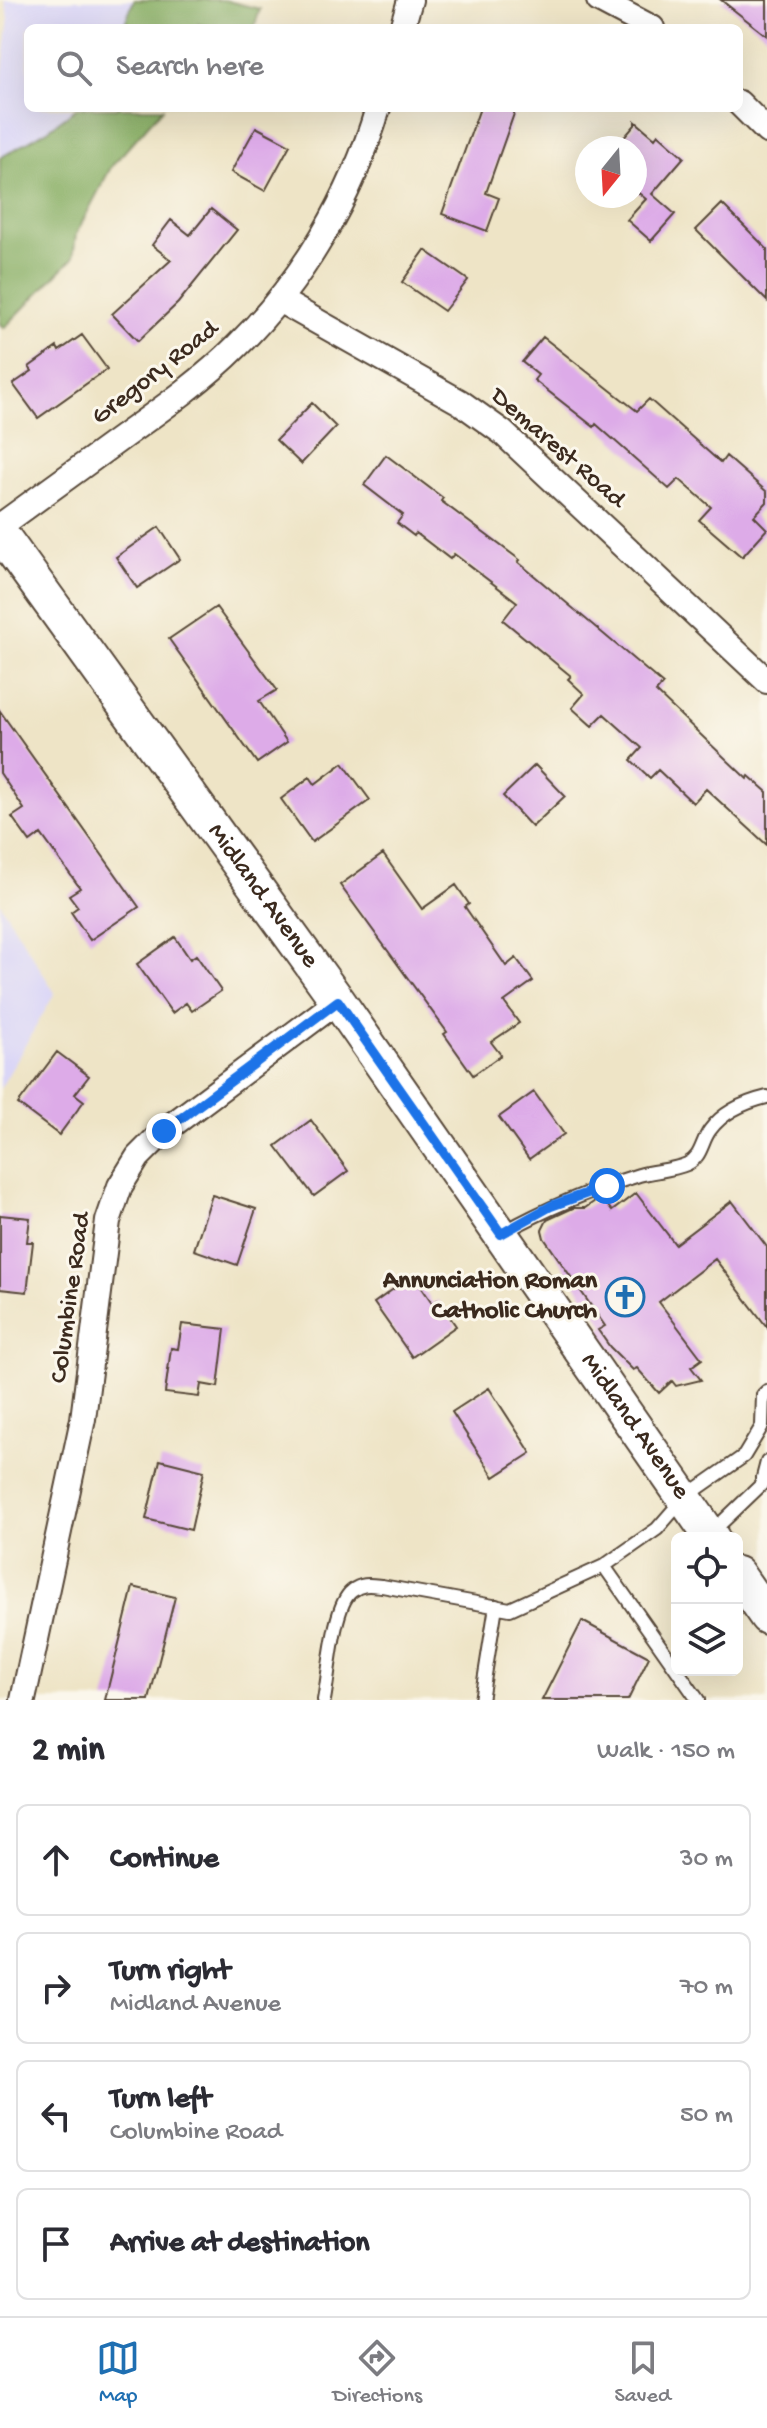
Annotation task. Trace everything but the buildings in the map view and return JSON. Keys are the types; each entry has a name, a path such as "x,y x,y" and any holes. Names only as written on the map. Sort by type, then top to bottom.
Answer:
{"street":[{"path":"403,24 410,0"},
{"path":"599,0 644,24"},
{"path":"743,106 764,121"},
{"name":"Gregory Road","path":"0,526 194,385 238,345 279,300 318,244 346,193 377,112"},
{"name":"Demarest Road","path":"279,300 460,402 502,432 767,681"},
{"name":"Midland Avenue","path":"0,533 338,1001 708,1532"},
{"name":"Columbine Road","path":"23,1700 83,1419 108,1221 120,1186 138,1157 164,1131 338,1001"},
{"path":"743,1583 767,1617"}],"lane":[{"path":"501,1234 551,1206 658,1169 688,1164 703,1150 708,1132 724,1115 767,1097"},
{"path":"324,1700 341,1605 344,1598 357,1587 382,1586 510,1609 604,1566 657,1529 684,1498 744,1456 762,1426 763,1395 767,1391"},
{"path":"715,1532 761,1485 767,1460 744,1456"},
{"path":"604,1566 671,1661"},
{"path":"481,1700 496,1606"},
{"path":"681,1676 698,1700"}],"shaded area":[{"path":"4,0 134,0 125,24 24,24 24,112 72,112 0,158 0,96 9,17"},
{"path":"0,903 55,993 0,1089"}],"green space":[{"path":"134,0 224,0 260,9 255,24 125,24"},
{"path":"72,112 159,112 111,167 76,234 73,258 4,328 0,324 0,158"}],"place":[{"name":"Annunciation Roman Catholic Church","path":"625,1297"}],"route":[{"path":"164,1131 338,1001 501,1234 551,1206 607,1186"}]}
